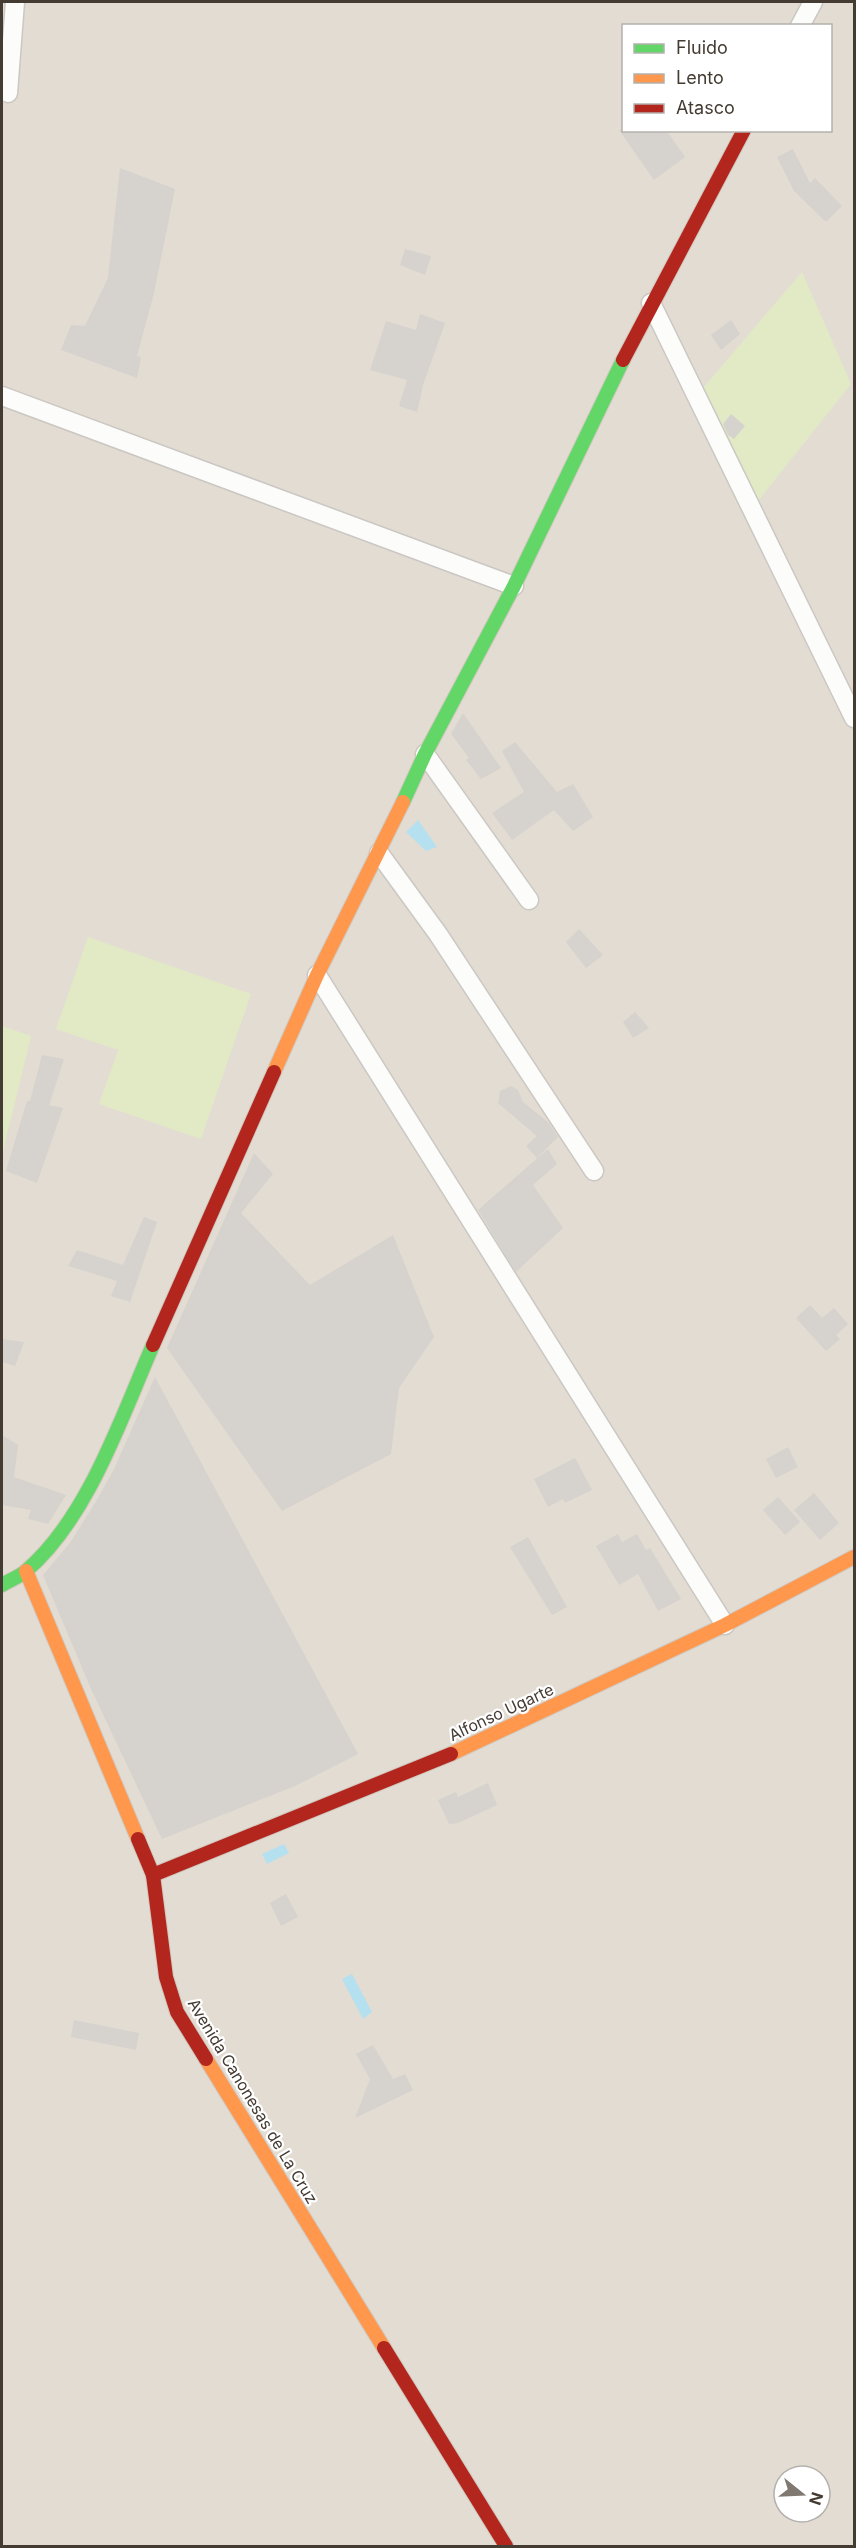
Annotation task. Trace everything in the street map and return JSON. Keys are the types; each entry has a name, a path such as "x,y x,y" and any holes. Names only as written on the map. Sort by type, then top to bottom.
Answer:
{"street":[{"path":"8,93 15,2"},
{"path":"801,24 813,2"},
{"path":"2,1585 26,1571 78,1505 101,1462 317,975 379,853 425,754 514,586 651,303 743,132"},
{"path":"651,303 855,718"},
{"path":"2,396 514,586"},
{"path":"425,754 529,900"},
{"path":"379,853 438,934 594,1171"},
{"path":"317,975 724,1625"},
{"name":"Alfonso Ugarte","path":"153,1875 435,1762 724,1625 855,1557"},
{"name":"Avenida Canonesas de La Cruz","path":"26,1571 153,1875 166,1977 177,2012 506,2547"}],"shaded area":[{"path":"2,2 854,2 854,2546 2,2546"}],"green space":[{"path":"802,272 851,384 758,501 703,388"},
{"path":"88,937 251,994 201,1139 99,1104 118,1050 56,1029"},
{"path":"2,1026 31,1036 2,1156"}],"water":[{"path":"418,820 437,847 426,851 406,832"},
{"path":"284,1844 289,1853 267,1864 262,1854"},
{"path":"352,1974 372,2012 363,2019 342,1979"}],"building":[{"path":"619,130 622,132 667,132 685,157 654,180"},
{"path":"793,149 810,183 815,178 842,206 826,222 794,191 777,157"},
{"path":"120,168 175,189 154,293 137,356 141,357 137,378 61,350 71,325 85,326 108,278"},
{"path":"405,249 431,256 425,275 400,265"},
{"path":"420,314 445,323 423,385 417,412 399,406 407,380 370,370 386,321 416,330"},
{"path":"731,320 740,334 721,350 711,335"},
{"path":"731,414 745,426 734,439 728,435 723,424"},
{"path":"463,713 501,768 481,779 466,760 469,758 451,734"},
{"path":"515,742 557,792 573,784 593,817 573,831 554,810 512,840 492,813 524,792 502,751"},
{"path":"579,929 603,955 586,968 566,942"},
{"path":"635,1012 649,1028 633,1038 623,1022"},
{"path":"42,1055 64,1059 49,1105 63,1108 37,1183 6,1171 27,1101 30,1101"},
{"path":"511,1086 518,1090 523,1102 549,1123 558,1137 537,1158 526,1146 537,1136 498,1103 500,1091"},
{"path":"548,1149 557,1164 533,1185 563,1228 516,1272 478,1210"},
{"path":"254,1153 273,1174 241,1213 310,1285 393,1235 434,1337 399,1388 391,1454 282,1511 167,1348"},
{"path":"144,1217 157,1222 130,1302 111,1296 117,1281 68,1266 77,1250 123,1265"},
{"path":"810,1305 822,1318 834,1308 848,1324 836,1335 840,1339 826,1351 796,1318"},
{"path":"2,1339 24,1342 15,1366 2,1362"},
{"path":"155,1377 358,1754 295,1786 162,1839 91,1689 43,1575 70,1543 98,1498 114,1469"},
{"path":"2,1435 18,1445 14,1477 66,1495 48,1524 28,1519 31,1510 2,1505"},
{"path":"788,1447 798,1467 776,1478 766,1459"},
{"path":"575,1458 592,1490 565,1503 563,1499 548,1507 534,1479"},
{"path":"814,1493 839,1523 820,1540 794,1510"},
{"path":"778,1497 800,1522 785,1535 763,1510"},
{"path":"618,1534 622,1542 637,1534 646,1550 650,1548 681,1599 658,1611 638,1574 619,1585 596,1546"},
{"path":"528,1537 567,1607 552,1615 510,1547"},
{"path":"488,1783 497,1805 458,1823 449,1824 438,1800 456,1792 458,1797"},
{"path":"286,1894 298,1917 281,1926 270,1903"},
{"path":"74,2020 139,2033 136,2050 71,2037"},
{"path":"373,2045 393,2079 405,2074 413,2090 355,2118 370,2079 356,2054"}],"traffic: fast":[{"path":"403,802 425,754 514,586 623,360"},
{"path":"2,1585 26,1571 68,1524 101,1466 153,1345"}],"traffic: slow":[{"path":"274,1072 317,975 403,802"},
{"path":"451,1754 725,1625 854,1557"},
{"path":"26,1571 138,1839"},
{"path":"206,2059 384,2348"}],"traffic: jam":[{"path":"623,360 743,132"},
{"path":"153,1345 274,1072"},
{"path":"153,1875 451,1754"},
{"path":"138,1839 153,1875 166,1977 177,2012 206,2059"},
{"path":"384,2348 506,2546"}]}
